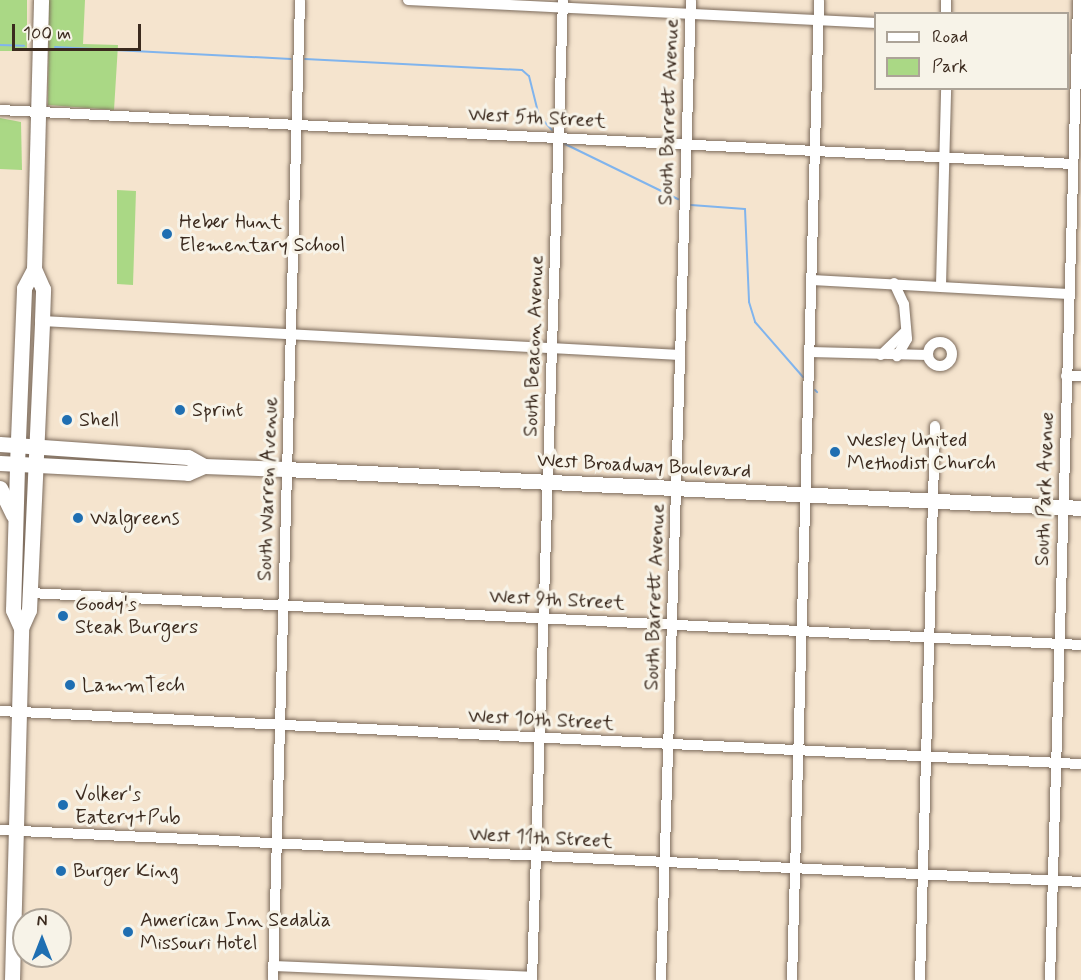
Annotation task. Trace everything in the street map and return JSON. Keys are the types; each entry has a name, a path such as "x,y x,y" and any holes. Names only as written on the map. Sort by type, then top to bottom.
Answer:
{"highway":[{"path":"12,980 21,628 30,593 43,290 34,269 41,0"},
{"path":"21,628 13,610 17,464 24,288 34,269"},
{"name":"West Broadway Boulevard","path":"0,444 188,457 204,466"},
{"name":"West Broadway Boulevard","path":"0,463 188,473 204,466 285,469 1081,508"},
{"path":"0,488 15,520"}],"street":[{"name":"South Warren Avenue","path":"273,980 285,469 292,334 300,0"},
{"path":"408,0 562,4 690,14 874,23"},
{"name":"South Barrett Avenue","path":"661,980 691,0"},
{"path":"792,980 819,0"},
{"name":"South Park Avenue","path":"1050,980 1066,376 1069,294 1076,251 1072,164 1072,33 1079,2"},
{"name":"South Beacon Avenue","path":"532,978 562,4"},
{"path":"941,285 946,90"},
{"name":"West 5th Street","path":"0,110 297,123 1072,164"},
{"path":"812,280 941,285 1069,294"},
{"path":"894,283 904,304 905,350 897,356"},
{"path":"904,304 917,284"},
{"path":"42,321 680,355"},
{"path":"881,355 904,333"},
{"path":"810,352 928,355"},
{"path":"1066,376 1081,376"},
{"path":"920,980 935,426"},
{"name":"West 9th Street","path":"30,593 1081,645"},
{"name":"West 10th Street","path":"0,711 1081,764"},
{"name":"West 11th Street","path":"0,830 1081,882"},
{"path":"273,966 532,978"}],"green space":[{"path":"0,0 27,0 27,51 0,51"},
{"path":"49,0 85,0 83,44 118,45 114,110 48,105"},
{"path":"0,118 21,122 22,170 0,169"},
{"path":"117,190 136,191 133,285 117,284"}],"waterway":[{"path":"0,45 24,46"},
{"path":"55,47 291,59"},
{"path":"305,59 522,70 529,76 539,116 552,130"},
{"path":"565,144 678,199"},
{"path":"691,205 745,209 749,302 755,322 803,377"}],"place":[{"name":"Heber Hunt Elementary School","path":"167,234"},
{"name":"Sprint","path":"180,410"},
{"name":"Shell","path":"67,420"},
{"name":"Wesley United Methodist Church","path":"835,452"},
{"name":"Walgreens","path":"78,518"},
{"name":"Goody's Steak Burgers","path":"63,616"},
{"name":"LammTech","path":"70,685"},
{"name":"Volker's Eatery+Pub","path":"63,805"},
{"name":"Burger King","path":"61,871"},
{"name":"American Inn Sedalia Missouri Hotel","path":"128,932"}]}
